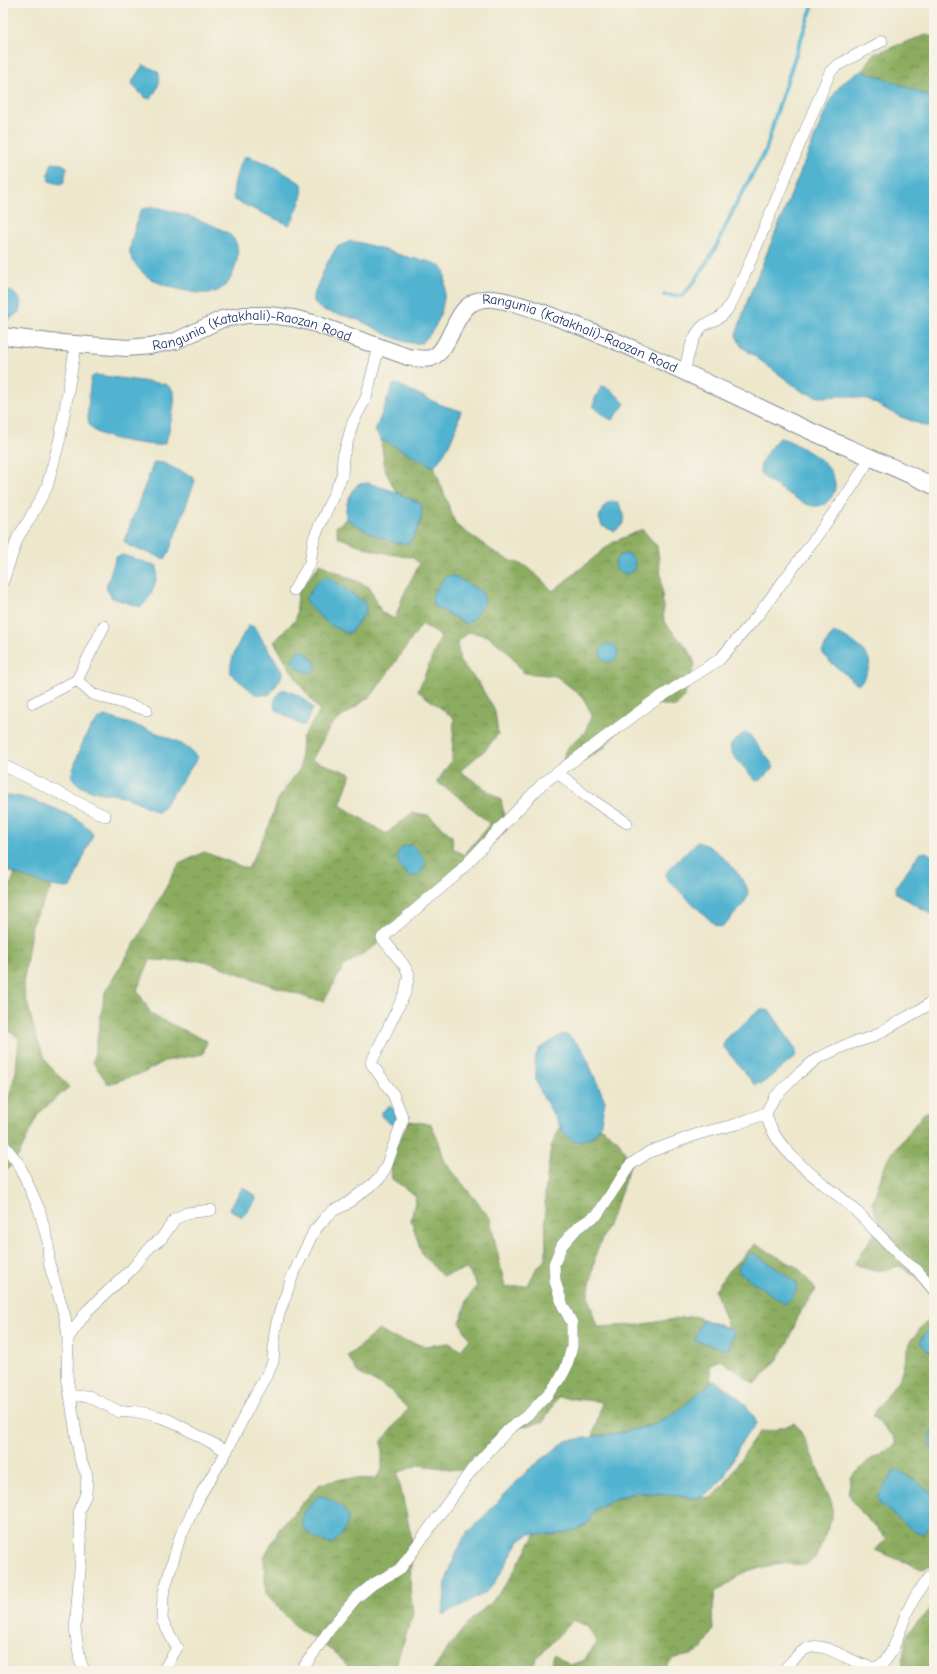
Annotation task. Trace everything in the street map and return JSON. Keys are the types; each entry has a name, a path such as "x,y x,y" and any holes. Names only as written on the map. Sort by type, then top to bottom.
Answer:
{"main road":[{"name":"Rangunia (Katakhali)-Raozan Road","path":"3,336 126,348 149,346 176,341 222,319 246,315 262,315 293,318 313,323 408,357 423,359 433,357 447,341 456,322 464,310 472,303 482,299 494,300 515,304 588,330 934,486"}],"street":[{"path":"684,372 690,350 696,336 703,326 721,316 730,305 741,283 830,72 836,66 882,41"},
{"path":"3,581 18,537 47,487 60,438 76,344"},
{"path":"294,590 310,563 314,538 342,476 342,457 353,422 366,398 379,346"},
{"path":"163,1671 176,1648 162,1620 163,1595 180,1537 202,1492 227,1451 272,1362 275,1331 279,1314 293,1275 314,1231 334,1210 345,1204 379,1179 386,1167 403,1119 393,1094 370,1063 405,993 409,974 403,964 382,938 456,876 542,784 650,703 720,659 758,615 808,548 850,490 870,458"},
{"path":"33,703 77,680 104,626"},
{"path":"77,680 92,694 147,710"},
{"path":"3,764 105,816"},
{"path":"557,772 586,796 627,823"},
{"path":"301,1671 330,1629 356,1598 373,1584 400,1569 473,1468 508,1430 530,1413 559,1381 566,1368 572,1347 572,1323 563,1306 555,1281 554,1264 562,1245 578,1226 597,1215 630,1165 650,1152 698,1134 737,1124 766,1113 774,1098 798,1074 818,1058 846,1045 872,1037 925,1007 934,999"},
{"path":"766,1113 770,1127 784,1147 852,1208 906,1262 917,1270 934,1290"},
{"path":"3,1144 19,1164 39,1209 48,1242 49,1263 65,1317 68,1338 67,1376 80,1459 87,1475 86,1494 79,1510 81,1558 75,1629 80,1660 84,1671"},
{"path":"68,1338 86,1311 132,1269 151,1246 161,1239 175,1219 186,1213 211,1210"},
{"path":"70,1396 88,1396 120,1412 133,1411 169,1420 227,1451"},
{"path":"783,1671 799,1654 807,1648 815,1646 824,1648 865,1666 874,1668 881,1666 891,1651 913,1600 921,1586 934,1572"}],"green space":[{"path":"925,35 934,37 934,98 862,71 874,54"},
{"path":"381,439 434,467 456,525 500,556 528,567 553,591 612,543 642,529 657,546 661,576 664,622 689,650 695,664 685,695 676,707 647,702 631,714 604,748 584,760 563,765 565,751 585,732 592,715 583,697 556,676 524,673 506,650 488,636 469,632 457,643 460,662 478,682 495,711 498,734 486,749 460,771 501,800 507,830 388,937 344,966 324,1001 311,999 205,961 150,960 137,990 152,1015 207,1041 203,1054 165,1061 143,1073 108,1084 93,1062 105,992 139,936 179,864 204,852 248,869 269,826 279,797 300,769 302,738 320,711 301,686 274,642 296,619 298,592 320,564 369,587 382,613 395,619 403,596 419,564 413,557 384,553 338,537 336,527 346,519 371,533 409,543 421,520 421,504 396,492 385,470","holes":["422,624 441,636 418,691 454,718 452,760 437,782 459,797 490,824 464,855 453,848 452,836 428,815 412,813 386,834 340,805 351,774 312,760 331,725 372,695"]},
{"path":"15,873 52,886 32,924 23,986 36,1037 47,1063 69,1087 38,1114 19,1155 3,1175 3,1098 9,1097 16,1071 19,1038 3,1027 3,904"},
{"path":"934,1110 934,1298 915,1275 899,1266 876,1271 854,1264 880,1224 872,1203 887,1160 924,1113"},
{"path":"409,1121 431,1124 439,1142 445,1162 490,1218 505,1288 528,1285 537,1267 546,1260 545,1193 551,1147 560,1127 565,1135 594,1136 600,1127 617,1139 631,1162 618,1201 596,1253 588,1296 597,1327 638,1325 694,1316 728,1328 715,1290 729,1270 755,1244 798,1268 816,1290 800,1312 789,1340 778,1359 755,1384 721,1360 710,1364 711,1382 676,1413 647,1426 593,1436 602,1402 558,1397 543,1422 515,1428 475,1472 418,1465 397,1473 412,1539 410,1588 413,1614 397,1661 396,1671 351,1671 337,1654 296,1627 266,1593 264,1557 280,1528 320,1484 347,1478 376,1479 382,1469 382,1441 408,1409 390,1390 358,1373 348,1356 379,1330 391,1337 425,1346 449,1343 461,1350 470,1339 460,1323 467,1300 477,1285 467,1269 442,1276 422,1254 411,1220 416,1196 392,1179 390,1160"},
{"path":"934,1313 934,1565 922,1569 875,1550 887,1539 861,1513 848,1493 851,1478 868,1461 896,1445 894,1437 872,1416 900,1377 911,1340"},
{"path":"794,1423 799,1428 815,1462 832,1504 832,1518 816,1557 805,1565 780,1563 747,1571 715,1592 712,1614 713,1630 703,1648 691,1655 674,1658 662,1671 548,1671 554,1655 570,1665 584,1660 597,1643 587,1626 573,1620 536,1659 531,1671 433,1671 445,1652 468,1623 490,1603 507,1583 536,1534 584,1527 598,1508 609,1501 620,1497 654,1494 690,1498 711,1498 724,1485 760,1432 775,1430"},
{"path":"934,1604 934,1671 900,1671 908,1633"}],"water":[{"path":"143,65 157,71 160,79 158,87 150,99 144,97 132,85 133,80"},
{"path":"862,71 934,98 934,426 925,426 899,416 867,399 846,396 819,397 803,392 741,346 736,335 748,299 828,105 842,84 850,77"},
{"path":"246,156 270,164 302,184 303,188 299,205 289,225 234,200 233,190 236,177 240,165"},
{"path":"52,163 62,164 67,167 64,182 60,184 49,181 48,175"},
{"path":"155,207 173,211 209,224 228,233 233,238 238,248 237,260 232,275 222,288 215,292 209,293 181,290 154,280 145,275 137,266 130,253 135,227 142,209"},
{"path":"351,241 407,257 432,262 442,267 445,276 445,291 440,316 432,331 421,343 405,342 396,339 356,319 323,310 316,304 313,296 326,265 337,247"},
{"path":"3,288 14,293 21,301 19,312 8,320 3,320"},
{"path":"95,375 165,384 172,389 174,393 174,403 166,442 160,445 155,445 129,442 100,434 93,429 88,420 88,409 91,378"},
{"path":"397,384 441,405 461,411 451,440 434,467 381,439 375,431 393,385"},
{"path":"602,386 612,391 625,404 612,420 594,407 595,399"},
{"path":"779,438 785,439 812,454 827,466 835,482 835,489 827,502 820,506 806,504 774,485 760,473 763,459 769,449"},
{"path":"154,462 163,463 193,477 195,481 169,552 165,559 129,546 124,541"},
{"path":"368,483 396,492 421,504 421,520 409,543 386,540 368,532 346,519 348,500 352,492 358,484"},
{"path":"612,501 619,504 624,516 621,526 614,531 602,526 599,518 607,504"},
{"path":"625,554 632,557 635,564 632,571 625,574 618,571 615,564 618,557"},
{"path":"123,555 157,566 157,577 154,588 148,599 141,607 112,598 106,588 116,557"},
{"path":"445,576 454,576 482,592 485,602 473,619 466,624 433,605 432,596"},
{"path":"328,577 364,602 366,608 365,613 350,633 338,629 318,615 306,599 317,582"},
{"path":"249,625 254,627 283,672 280,680 269,695 255,694 231,674 231,663 233,656"},
{"path":"834,633 843,636 860,647 867,656 869,660 868,669 866,676 860,683 856,683 828,660 822,652 829,638"},
{"path":"609,644 615,647 618,653 615,659 609,662 603,659 600,653 603,647"},
{"path":"299,649 307,653 317,665 312,673 299,669 293,662 292,659"},
{"path":"283,689 300,696 313,708 305,725 301,725 275,709 274,703 277,695"},
{"path":"105,716 156,732 182,744 197,758 160,811 157,812 125,797 89,790 76,783 71,776 87,733 98,720"},
{"path":"744,733 748,733 773,765 772,770 762,779 756,781 732,754 730,745"},
{"path":"10,795 56,809 88,827 93,834 71,887 65,888 48,885 3,869 3,797"},
{"path":"697,842 708,846 719,854 739,875 747,889 747,898 741,907 721,927 715,925 668,880 666,875 668,870"},
{"path":"411,845 418,850 426,863 420,874 411,877 399,864 398,854 404,847"},
{"path":"926,852 934,857 934,916 896,893 896,886 920,853"},
{"path":"761,1009 770,1011 796,1050 795,1057 763,1083 754,1084 723,1046 726,1038"},
{"path":"562,1034 569,1036 582,1048 605,1101 600,1127 594,1135 581,1141 572,1141 565,1135 541,1093 536,1080 535,1063 539,1049"},
{"path":"389,1106 396,1114 394,1124 389,1123 381,1116 382,1112"},
{"path":"243,1187 255,1195 256,1200 242,1217 229,1209"},
{"path":"751,1253 757,1255 796,1282 797,1288 794,1294 785,1304 739,1272 738,1267"},
{"path":"702,1319 734,1331 731,1344 726,1350 694,1340"},
{"path":"928,1331 934,1333 934,1351 924,1348 920,1342"},
{"path":"713,1381 725,1387 739,1398 751,1412 756,1423 753,1429 743,1439 724,1477 714,1488 703,1496 697,1498 637,1492 617,1498 600,1506 594,1511 587,1524 576,1530 554,1535 529,1534 519,1541 494,1585 486,1592 443,1615 446,1581 464,1537 528,1470 566,1441 625,1432 653,1425 677,1412"},
{"path":"934,1428 934,1450 930,1443"},
{"path":"895,1470 900,1471 930,1492 934,1497 934,1513 932,1521 923,1533 915,1532 881,1505 877,1497"},
{"path":"318,1496 330,1499 342,1508 348,1515 344,1531 332,1544 319,1540 306,1531 303,1527 303,1516"}],"waterway":[{"path":"664,295 682,296 695,281 715,249 735,206 766,150 776,114 814,3"}]}
